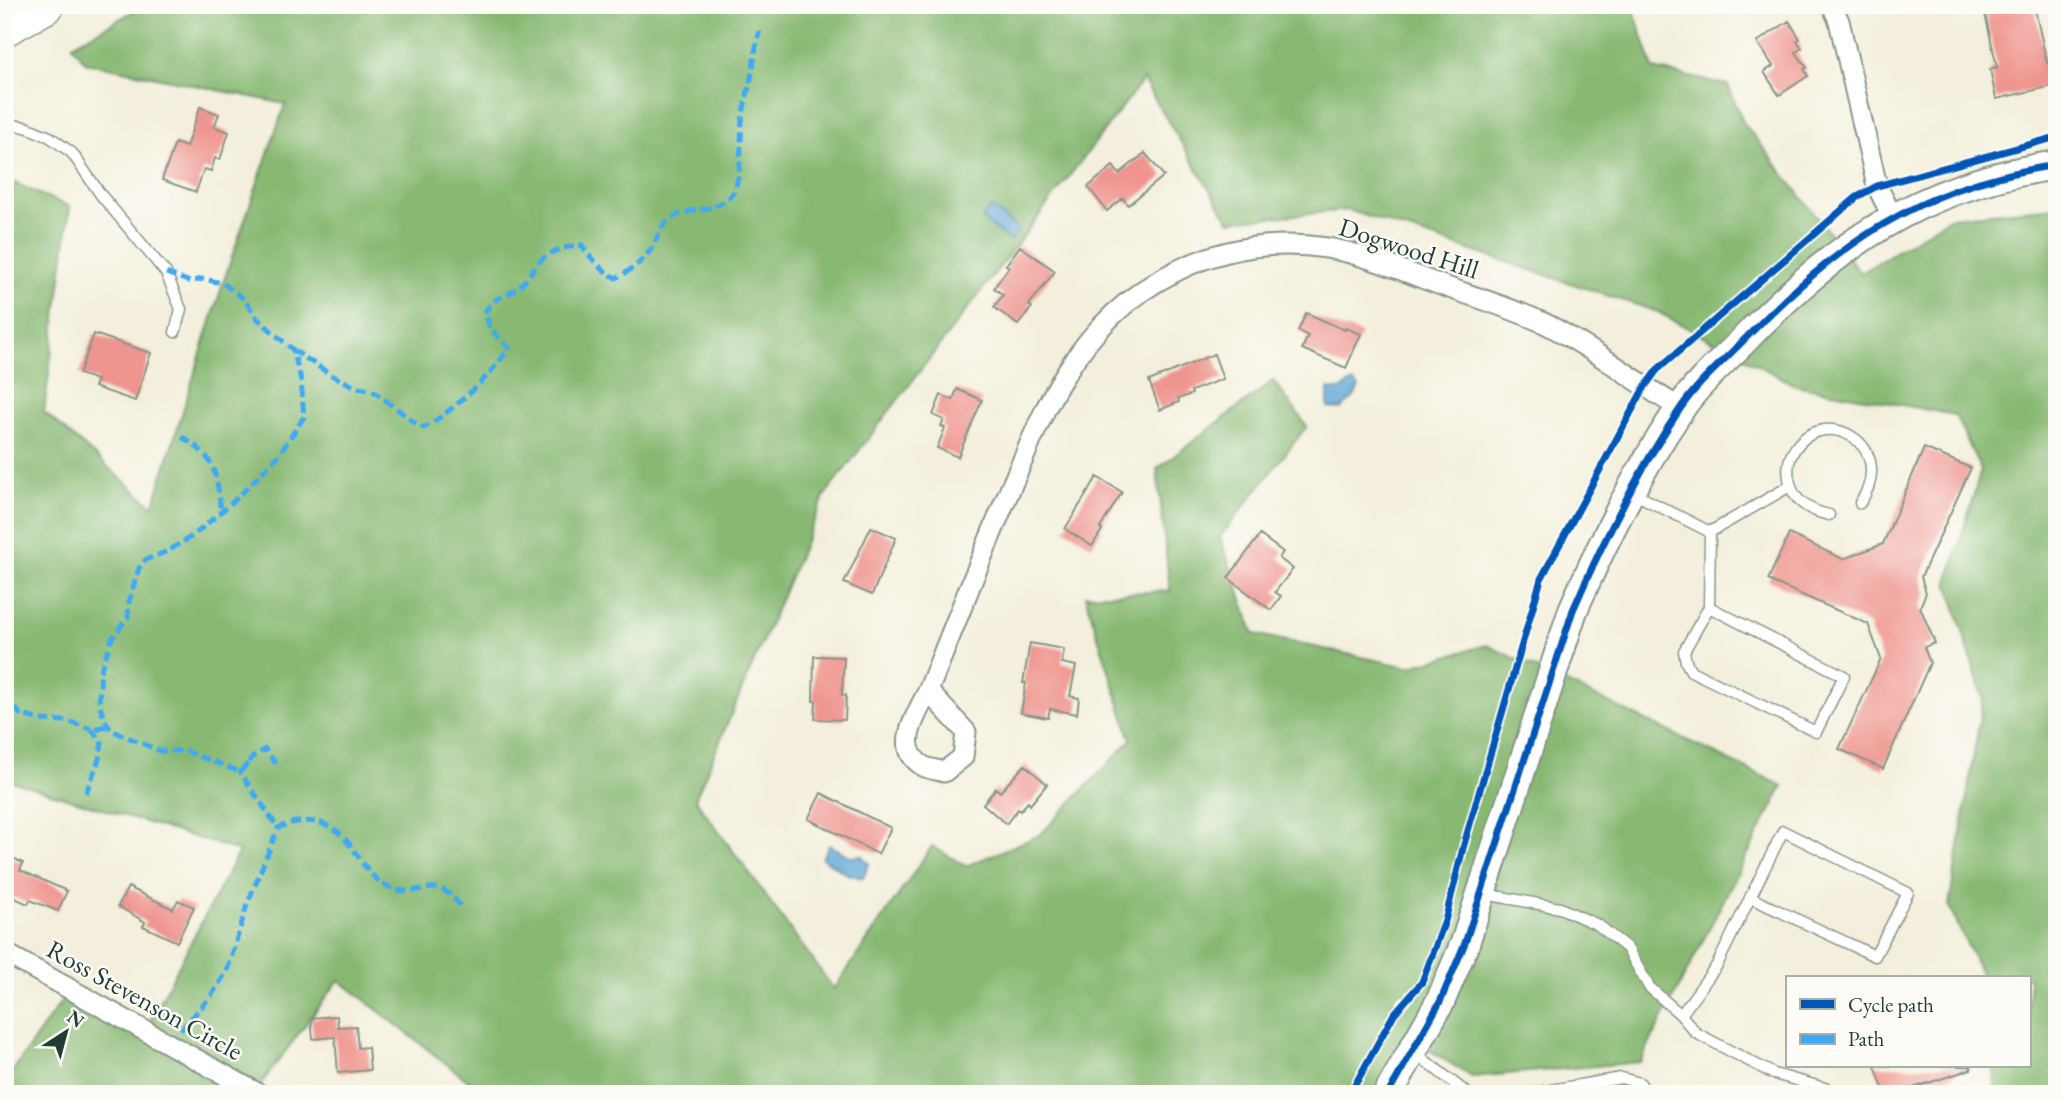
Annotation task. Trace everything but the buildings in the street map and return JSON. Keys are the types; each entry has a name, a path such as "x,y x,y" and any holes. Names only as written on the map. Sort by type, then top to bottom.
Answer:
{"highway":[{"path":"5,27 45,5"}],"street":[{"path":"1832,5 1839,21 1877,186 1893,218"},
{"path":"1388,1094 1440,1002 1465,943 1573,610 1615,519 1680,408 1760,324 1814,273 1854,243 1930,198 2021,170 2057,165"},
{"name":"Dogwood Hill","path":"928,691 976,567 1046,407 1064,375 1111,317 1139,293 1193,262 1226,251 1295,244 1330,248 1363,257 1547,325 1592,350 1644,388 1680,408"},
{"name":"Ross Stevenson Circle","path":"5,953 259,1094"}],"lane":[{"path":"5,124 26,127 50,137 72,153 101,195 166,273 181,309 174,332"},
{"path":"1829,515 1808,508 1797,498 1790,486 1790,457 1797,445 1808,435 1821,430 1848,433 1868,452 1872,479 1868,492 1860,503"},
{"path":"1710,532 1790,486"},
{"path":"1631,492 1710,532"},
{"path":"1709,607 1844,676 1816,733 1692,671 1686,662 1684,652 1709,607 1710,532"},
{"path":"1681,1015 1717,965 1783,831 1908,893 1875,956 1751,898"},
{"path":"1481,893 1560,908 1598,925 1627,948 1649,987 1696,1032 1774,1074 1832,1090"},
{"path":"1413,1052 1468,1094"},
{"path":"1528,1094 1621,1078 1640,1083 1647,1094"}],"green space":[{"path":"145,5 1632,5 1653,69 1728,85 1743,122 1861,273 1951,217 2057,207 2057,1094 1995,1094 1994,1068 2030,1068 2030,976 1982,976 1949,906 1983,699 1948,582 1981,470 1955,415 1795,385 1658,312 1348,210 1229,221 1143,80 825,495 695,799 834,989 932,846 966,866 1040,835 1131,740 1085,595 1170,591 1157,469 1273,381 1307,426 1220,537 1254,634 1408,667 1487,645 1783,786 1640,1062 1472,1077 1415,1041 1380,1094 485,1094 339,980 258,1088 264,1094 5,1094 5,1082 67,993 143,1034 239,851 5,779 5,179 70,207 44,412 153,506 223,283 285,104 85,62 72,45"}],"water":[{"path":"991,207 1019,229 1010,241 982,219"},
{"path":"1353,382 1359,387 1354,397 1341,409 1328,408 1328,389 1340,390"},
{"path":"829,845 852,857 861,855 869,864 863,878 845,873 822,858"}],"waterway":[{"path":"2050,769 2057,745"}],"marked path":[{"path":"293,350 333,376 358,388 372,390 424,428 436,420 481,382 509,348 490,328 485,312 496,300 521,285 549,254 582,245 597,264 616,278 643,259 669,220 683,213 714,206 729,198 739,173 743,115 760,31"},
{"path":"166,273 190,282 202,279 223,283 244,299 257,318 293,350 301,380 304,417 278,456 235,500 194,535 168,551 145,560 139,568 129,601 128,617 112,638 101,669 99,704 111,730 160,751 186,751 240,772 254,756"},
{"path":"182,437 194,444 213,468 221,511"},
{"path":"5,696 20,714 40,720 67,721 91,729"},
{"path":"86,793 102,743 91,729 108,726 93,731"},
{"path":"276,764 265,749 254,756 240,772 278,828"},
{"path":"181,1030 211,996 227,971 247,905 278,828 287,824 305,821 331,827 351,846 381,883 401,890 443,890 461,907"}],"cycle path":[{"path":"1350,1094 1394,1014 1422,982 1445,921 1463,848 1541,579 1644,388 1657,370 1857,197 1877,186 2057,137"},
{"path":"1388,1094 1440,1002 1465,943 1573,610 1622,507 1649,457 1680,409 1701,383 1776,308 1846,249 1882,225 1921,204 1963,187 2008,174 2057,165"}]}
